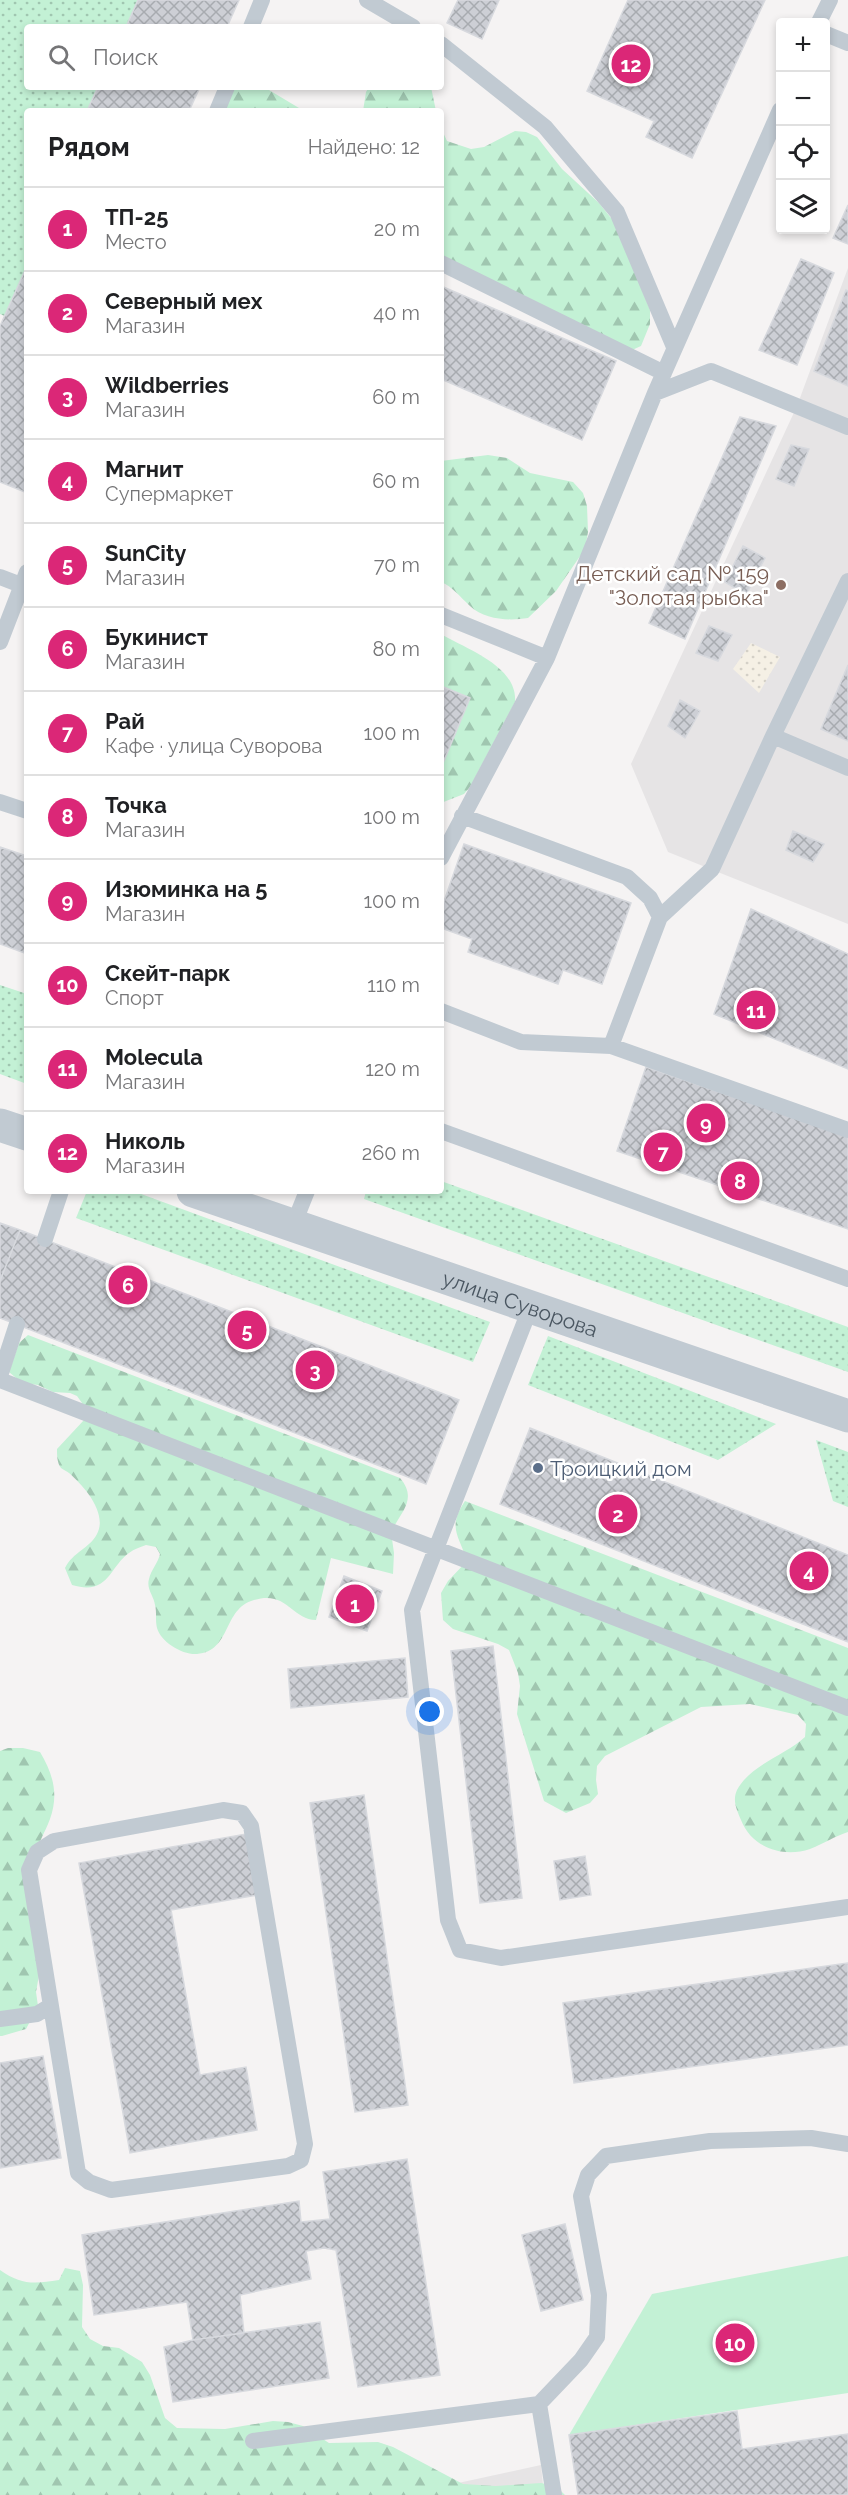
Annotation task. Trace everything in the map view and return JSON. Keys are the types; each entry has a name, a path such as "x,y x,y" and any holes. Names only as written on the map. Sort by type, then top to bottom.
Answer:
{"street":[{"path":"0,1125 24,1133"},
{"name":"улица Суворова","path":"202,1194 848,1416"}],"lane":[{"path":"252,24 262,0"},
{"path":"367,0 408,24"},
{"path":"821,18 830,0"},
{"path":"830,36 848,43"},
{"path":"444,46 545,127 617,212 674,347"},
{"path":"218,108 226,90"},
{"path":"444,852 547,658 674,347 776,119"},
{"path":"444,264 664,373"},
{"path":"655,393 711,371 848,427"},
{"path":"0,577 24,579 0,642"},
{"path":"611,1046 660,917 712,869 848,581"},
{"path":"444,616 547,658"},
{"path":"773,736 848,768"},
{"path":"0,802 24,810"},
{"path":"462,816 627,877 650,898 660,917"},
{"path":"444,1012 521,1042 611,1046 848,1130"},
{"path":"444,1132 848,1279"},
{"path":"45,1239 60,1194"},
{"path":"293,1226 307,1194"},
{"path":"531,1306 412,1610 448,1920 460,1950 501,1958 848,1907"},
{"path":"16,1324 0,1378 848,1708"},
{"path":"223,1810 242,1813 251,1826 305,2144 301,2160 288,2166 111,2190 89,2182 78,2173 50,2006 29,1870 37,1852 54,1841 223,1810"},
{"path":"0,2019 37,2014 50,2006"},
{"path":"253,2441 539,2404 581,2360 597,2337 599,2295 581,2196 588,2175 606,2156 710,2141 811,2138 848,2144"},
{"path":"539,2404 554,2495"}],"shaded area":[{"name":"Детский сад № 159 \"Золотая рыбка\"","path":"848,268 848,924 668,852 631,764 797,406"},
{"path":"541,2465 544,2495 403,2495"}],"green space":[{"path":"0,0 138,0 127,24 24,24 24,90 97,90 88,108 24,108 24,284 9,318 0,314"},
{"path":"226,90 269,90 299,108 219,108"},
{"path":"367,90 432,90 435,108 363,108"},
{"path":"515,131 526,132 537,137 562,169 599,203 615,223 650,310 650,324 641,346 630,351 444,266 444,134 447,141 471,149 484,147"},
{"path":"488,455 507,458 530,473 573,482 583,493 587,506 588,532 585,549 556,591 528,618 490,617 476,611 444,584 444,461"},
{"path":"444,636 488,660 508,678 514,689 515,702 470,787 464,794 444,802"},
{"path":"0,985 24,993 24,1083 0,1074"},
{"path":"444,1182 848,1327 848,1372 364,1199 365,1194 444,1194"},
{"path":"86,1194 141,1194 490,1322 473,1362 76,1218"},
{"path":"28,1335 400,1478 408,1492 408,1499 391,1532 394,1553 393,1574 331,1558 316,1620 300,1615 274,1599 254,1600 237,1612 216,1646 197,1654 173,1647 167,1643 157,1628 156,1608 148,1583 160,1554 156,1547 146,1545 131,1552 122,1559 107,1578 94,1587 72,1585 65,1568 72,1558 94,1539 100,1526 93,1500 75,1478 61,1468 57,1459 57,1449 84,1420 82,1403 77,1396 70,1393 53,1392 38,1385 22,1383 9,1372 19,1343"},
{"path":"548,1336 776,1424 718,1460 528,1385"},
{"path":"816,1440 848,1452 848,1507 833,1501"},
{"path":"465,1501 848,1648 848,1832 810,1849 789,1852 761,1844 746,1830 736,1805 737,1790 751,1773 805,1737 806,1724 798,1715 750,1704 701,1707 605,1756 597,1766 598,1794 590,1803 566,1813 544,1801 517,1714 520,1686 518,1673 509,1650 453,1629 443,1620 441,1593 448,1581 467,1561 456,1531 457,1518"},
{"path":"8,1748 23,1748 40,1752 51,1776 54,1801 50,1819 34,1859 41,1964 36,1992 38,2006 26,2029 0,2036 0,1751"},
{"path":"848,2256 848,2393 569,2435 652,2294"},
{"path":"65,2268 80,2271 83,2285 82,2327 90,2339 103,2346 119,2348 142,2362 150,2375 165,2418 177,2428 225,2429 273,2421 288,2422 303,2426 329,2443 378,2442 393,2447 463,2484 496,2486 541,2483 556,2486 565,2495 0,2495 0,2270 21,2281 35,2283 59,2280"}],"sand":[{"path":"751,643 780,657 759,693 733,669"}],"building":[{"path":"138,0 239,0 228,24 127,24"},
{"path":"458,0 499,0 482,39 447,23"},
{"path":"628,0 765,0 692,158 646,137 654,121 587,91"},
{"path":"97,90 199,90 190,108 88,108"},
{"path":"848,205 848,244 833,238"},
{"path":"801,259 834,273 797,365 759,350"},
{"path":"24,273 24,492 0,482 0,326"},
{"path":"444,287 616,361 582,440 444,380"},
{"path":"846,290 848,291 848,386 814,371"},
{"path":"740,417 776,426 685,639 649,623"},
{"path":"791,445 809,449 794,486 776,479"},
{"path":"743,546 765,558 746,595 725,582"},
{"path":"709,626 732,635 718,661 696,653"},
{"path":"848,665 848,741 821,729"},
{"path":"444,687 470,698 444,761"},
{"path":"680,700 700,711 685,738 668,726"},
{"path":"793,831 824,844 813,862 786,850"},
{"path":"464,844 631,903 602,984 563,970 558,984 468,952 472,939 444,929 444,901"},
{"path":"0,847 24,855 24,953 0,944"},
{"path":"751,909 848,954 848,1069 714,1014"},
{"path":"646,1067 848,1136 848,1229 617,1151"},
{"path":"0,1223 20,1230 0,1281"},
{"path":"20,1230 459,1400 426,1484 0,1318 0,1281"},
{"path":"530,1428 848,1555 848,1642 500,1504"},
{"path":"344,1576 382,1591 367,1631 329,1617"},
{"path":"493,1646 522,1898 480,1903 451,1651"},
{"path":"405,1658 408,1697 291,1708 288,1669"},
{"path":"364,1795 408,2105 355,2112 310,1803"},
{"path":"246,1834 257,1895 171,1910 200,2075 246,2067 257,2130 130,2153 79,1863"},
{"path":"585,1856 591,1895 560,1900 554,1861"},
{"path":"848,1963 848,2045 574,2083 563,2003"},
{"path":"43,2056 61,2158 0,2168 0,2063"},
{"path":"407,2159 440,2375 358,2387 336,2250 324,2248 306,2251 311,2279 240,2295 244,2333 193,2340 187,2302 94,2315 82,2235 299,2201 301,2222 330,2219 323,2172"},
{"path":"565,2224 583,2300 541,2311 522,2235"},
{"path":"320,2322 329,2378 173,2402 164,2347 193,2340"},
{"path":"737,2411 742,2449 848,2434 848,2495 578,2495 569,2435"}],"place":[{"name":"Николь","path":"631,64"},
{"name":"Детский сад № 159 \"Золотая рыбка\"","path":"781,585"},
{"name":"Molecula","path":"756,1010"},
{"name":"Изюминка на 5","path":"706,1123"},
{"name":"Рай","path":"663,1152"},
{"name":"Точка","path":"740,1181"},
{"name":"Букинист","path":"128,1285"},
{"name":"SunCity","path":"247,1330"},
{"name":"Wildberries","path":"315,1370"},
{"name":"Троицкий дом","path":"538,1468"},
{"name":"Северный мех","path":"618,1514"},
{"name":"Магнит","path":"809,1571"},
{"name":"ТП-25","path":"355,1604"},
{"name":"Скейт-парк","path":"735,2343"}]}
